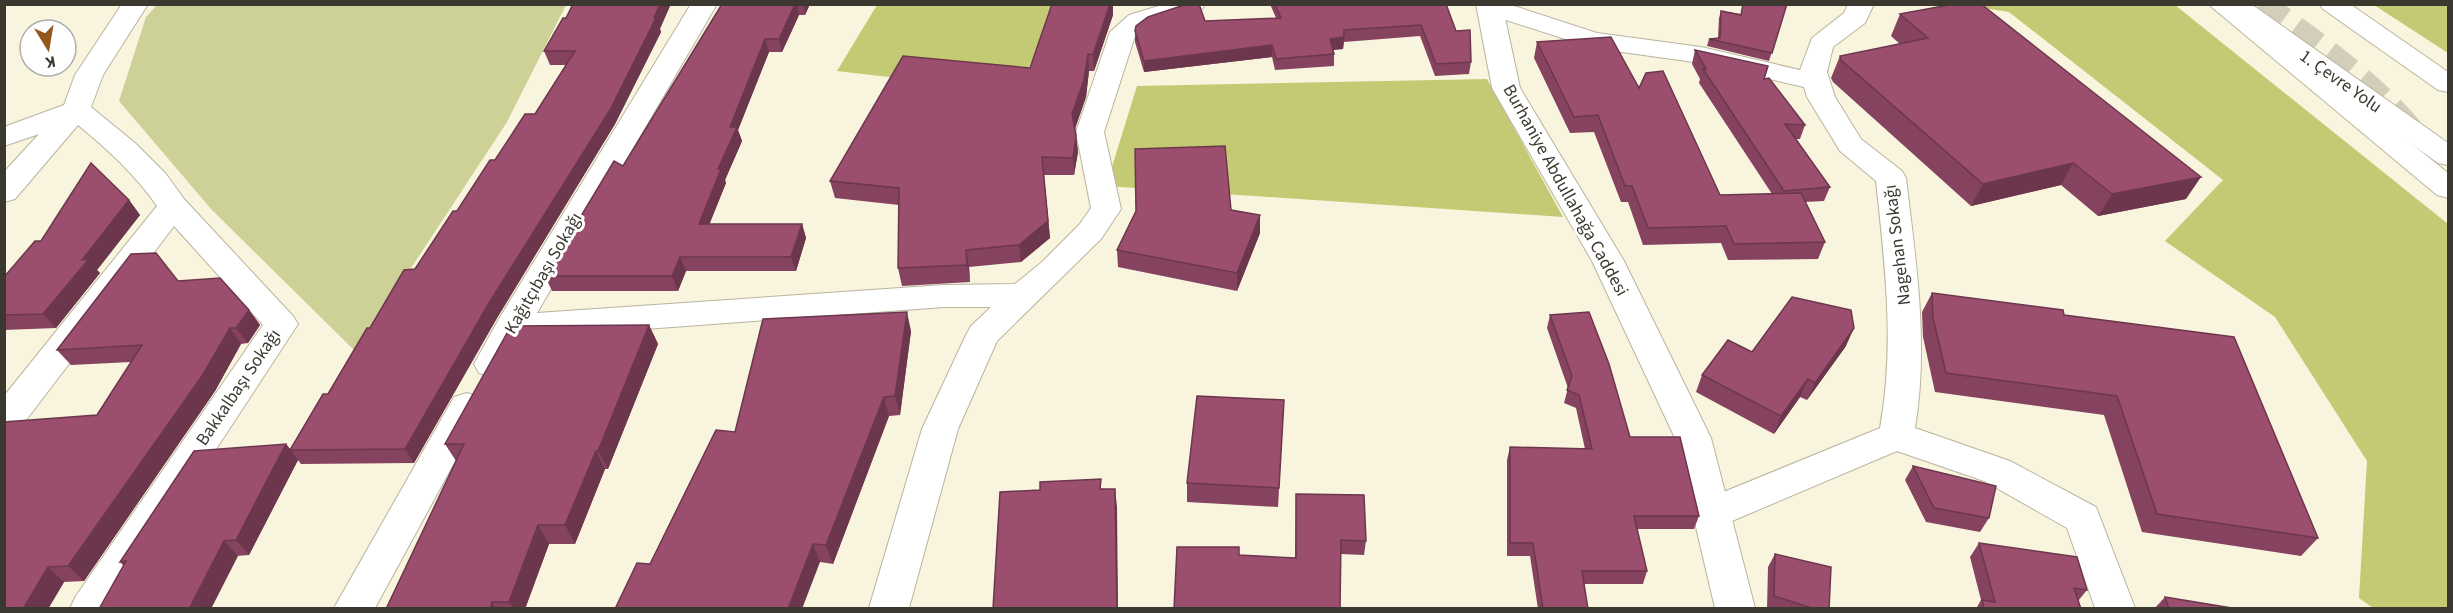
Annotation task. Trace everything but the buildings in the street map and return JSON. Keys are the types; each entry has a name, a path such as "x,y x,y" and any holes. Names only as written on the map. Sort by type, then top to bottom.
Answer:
{"main road":[{"path":"4,192 76,109 89,75 135,4"},
{"name":"Kağıtçıbaşı Sokağı","path":"354,609 511,327 704,4"},
{"path":"889,609 940,429 983,335 1022,295 1060,262 1089,232 1106,209 1090,132 1123,32 1138,21 1193,4"},
{"name":"Nagehan Sokağı","path":"1861,4 1856,17 1821,44 1813,72 1821,97 1850,145 1891,178 1906,319 1901,412 1896,436"},
{"path":"2221,4 2448,188"},
{"name":"1. Çevre Yolu","path":"2233,4 2448,156"},
{"path":"2332,4 2448,84"},
{"path":"1490,6 1593,40 1701,55 1816,82"},
{"name":"Burhaniye Abdullahağa Caddesi","path":"1490,6 1506,88 1608,261 1693,438 1735,609"},
{"path":"4,137 76,109"},
{"name":"Bakkalbaşı Sokağı","path":"76,109 125,149 155,181 173,206 281,324 90,609"},
{"path":"4,422 173,206"},
{"path":"511,327 944,296 1022,295"},
{"path":"1712,513 1896,436 1997,471 2083,518 2115,609"}],"green space":[{"path":"157,5 566,5 507,122 356,352 211,209 119,101 146,17"},
{"path":"877,5 1056,5 1018,92 837,71"},
{"path":"1964,5 2175,5 2448,224 2448,608 2373,608 2359,598 2367,461 2275,317 2165,241 2223,180 2009,12"},
{"path":"2374,5 2448,5 2448,53"},
{"path":"1487,79 1563,217 1106,186 1137,86"}],"tunnel":[{"path":"2260,4 2340,64 2388,107 2430,157 2448,186"}]}
